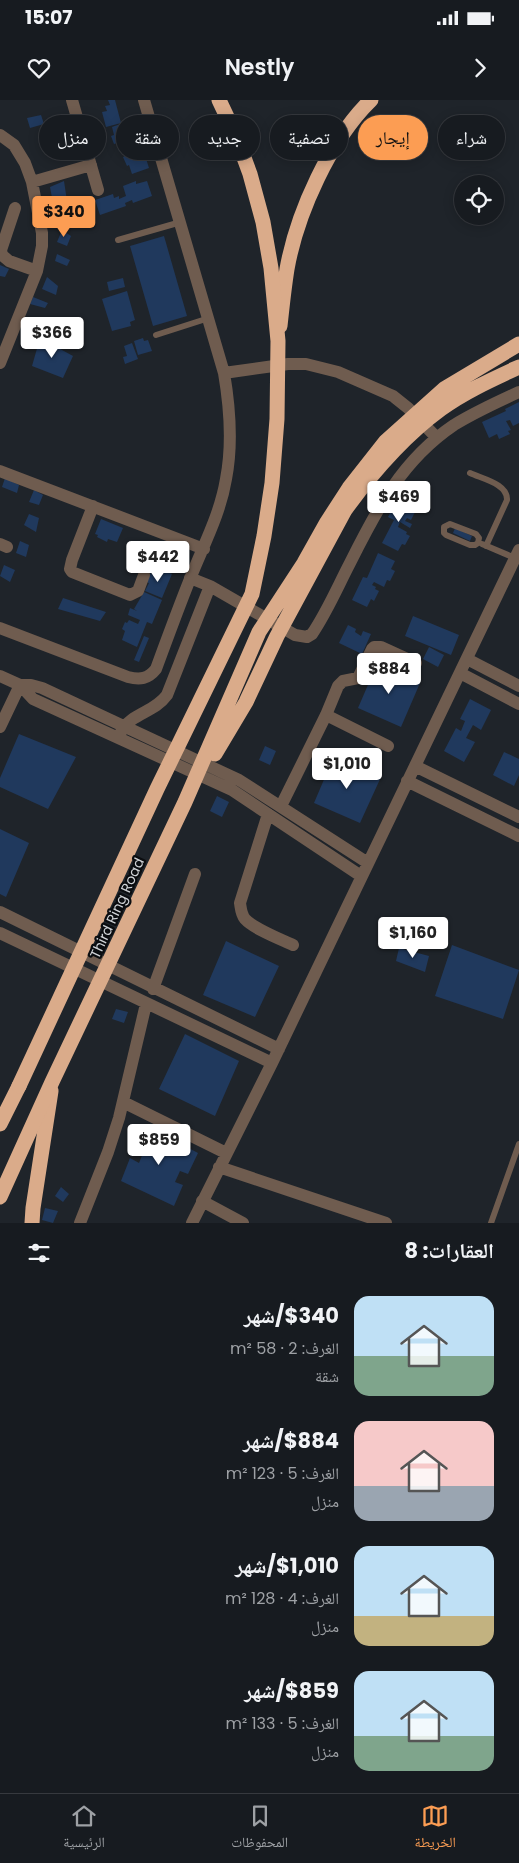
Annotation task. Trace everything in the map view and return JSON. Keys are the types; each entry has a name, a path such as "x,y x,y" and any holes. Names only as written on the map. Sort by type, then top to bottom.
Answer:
{"highway":[{"path":"219,100 236,136 250,174 263,222 271,268 278,341"},
{"path":"278,341 287,267 300,222 314,184 335,147 371,100"},
{"name":"Third Ring Road","path":"0,1124 157,789 252,594 264,536 272,483 278,341"},
{"name":"Third Ring Road","path":"0,1197 52,1082 185,802 259,632 304,563 331,515 349,488 386,441 444,389 519,344"},
{"path":"185,802 246,702 277,636 346,510 358,492 424,422 464,395 519,367"},
{"path":"32,1223 52,1082"},
{"path":"0,1103 19,1086"}],"street":[{"path":"72,100 98,190"},
{"path":"0,628 128,677 146,678 156,669 190,578 217,515 226,479 230,442 229,406 224,373 144,100"},
{"path":"0,134 14,145 32,182 42,233 42,246 37,272 0,363"},
{"path":"32,182 91,165"},
{"path":"15,208 1,250 2,255 9,261 37,272"},
{"path":"224,373 288,364 306,364 338,372 382,389 393,396 408,408 437,438"},
{"path":"190,578 210,586 294,635 307,637 312,634 390,488 409,464 437,438 455,425 519,392"},
{"path":"0,471 204,549"},
{"path":"93,506 72,560 70,569 72,572 130,596 138,591 144,575"},
{"path":"192,1223 279,1049 517,554"},
{"path":"118,738 124,726 134,718 155,708 167,695 210,586"},
{"path":"281,806 340,683 358,678 370,651 374,647 380,647 416,663"},
{"path":"467,659 519,686"},
{"path":"460,673 519,704"},
{"path":"0,676 20,685 33,699 232,790 361,876"},
{"path":"20,685 32,684 42,688 232,776 368,862"},
{"path":"0,727 20,685"},
{"path":"326,715 388,746"},
{"path":"415,766 519,817"},
{"path":"407,781 519,836"},
{"path":"268,814 240,903 241,912 245,919 252,924 292,945"},
{"path":"153,989 195,874"},
{"path":"272,1063 1,935 5,915 279,1049"},
{"path":"80,1223 108,1152 123,1102 146,1004"},
{"path":"123,1102 226,1153"},
{"path":"219,1167 381,1222"},
{"path":"202,1201 243,1223"}],"lane":[{"path":"118,240 181,222"},
{"path":"156,335 209,318"},
{"path":"470,473 503,488 508,496 486,546"},
{"path":"450,524 476,534 479,538 478,542 472,546 449,537 444,533 444,527 450,524"},
{"path":"478,542 517,554"},
{"path":"491,1223 519,1144"}],"building":[{"path":"108,100 115,100 119,115 116,115 116,124 106,127 106,115 103,115 102,112 107,111 105,106 110,105"},
{"path":"39,115 39,125 30,128 27,118"},
{"path":"116,126 116,143 114,144 111,136 114,135 112,127"},
{"path":"124,160 146,160 149,168 132,174 129,165 127,166"},
{"path":"64,181 67,201 53,203 50,187"},
{"path":"136,181 136,184 147,181 152,196 133,203 132,200 125,203 126,206 100,215 95,200 113,194 114,198 119,196 119,199 126,196 123,186"},
{"path":"62,230 71,236 67,246 57,242"},
{"path":"164,236 187,316 153,326 130,246"},
{"path":"57,254 70,260 67,266 55,261"},
{"path":"0,265 9,269 5,277 0,276"},
{"path":"47,277 58,286 56,295 42,289"},
{"path":"123,278 125,287 109,291 107,282"},
{"path":"127,291 135,320 130,322 131,326 112,331 102,299"},
{"path":"33,297 48,303 45,308 30,304"},
{"path":"40,338 73,356 63,378 32,366"},
{"path":"143,338 144,341 148,340 152,351 138,355 134,341"},
{"path":"132,343 138,359 125,364 123,357 127,356 124,346"},
{"path":"519,402 519,423 513,426 510,420 506,421 511,430 508,431 510,434 499,439 497,434 489,438 482,422 506,411 505,409"},
{"path":"5,478 19,485 17,493 2,487"},
{"path":"34,490 43,495 39,505 29,502"},
{"path":"400,494 415,502 411,509 415,512 411,520 407,518 405,521 412,524 410,528 400,522 398,527 410,536 405,545 402,544 398,551 382,543 394,520 388,517"},
{"path":"29,514 39,518 36,532 24,525"},
{"path":"101,519 123,528 117,542 108,539 107,542 97,537 98,535 95,534"},
{"path":"455,528 472,536 470,541 453,533"},
{"path":"20,541 29,545 26,557 16,553"},
{"path":"162,541 180,548 171,571 153,564"},
{"path":"378,553 395,561 391,569 395,571 390,581 387,580 384,587 374,582 372,585 379,591 374,601 371,599 367,607 352,600 363,577 367,578"},
{"path":"4,565 15,570 10,582 0,576"},
{"path":"153,570 162,574 163,570 172,574 162,598 145,591 149,583 146,582"},
{"path":"144,592 162,600 152,624 147,622 137,647 122,640 125,631 122,629 125,622 127,623 129,620 138,624 140,620 128,615 130,608 137,611 134,609"},
{"path":"63,598 106,612 100,621 58,609"},
{"path":"413,616 459,635 451,655 405,636"},
{"path":"348,625 356,629 355,632 361,636 363,631 371,634 362,654 339,643"},
{"path":"144,636 149,638 139,662 134,660"},
{"path":"429,647 444,655 438,667 423,659"},
{"path":"377,664 420,683 401,727 358,708"},
{"path":"470,699 491,710 481,730 473,725 466,738 475,742 464,762 444,751 456,728 461,731 465,721 460,719"},
{"path":"19,734 76,757 48,809 0,787 0,778"},
{"path":"265,746 276,751 270,765 259,760"},
{"path":"504,752 519,759 519,775 514,786 493,775"},
{"path":"334,756 381,777 360,823 314,803"},
{"path":"217,796 229,802 222,817 210,811"},
{"path":"0,829 29,843 6,897 0,894"},
{"path":"226,941 279,966 255,1017 203,995"},
{"path":"452,945 519,970 503,1019 435,996"},
{"path":"399,948 429,956 425,972 396,961"},
{"path":"116,1009 128,1012 124,1023 112,1019"},
{"path":"185,1034 239,1061 215,1116 159,1089"},
{"path":"147,1126 198,1153 188,1174 180,1171 175,1182 183,1185 174,1206 121,1181 130,1158 139,1163 143,1153 135,1149"},
{"path":"61,1187 69,1194 63,1202 55,1196"},
{"path":"45,1208 58,1211 53,1223 42,1220"}]}
